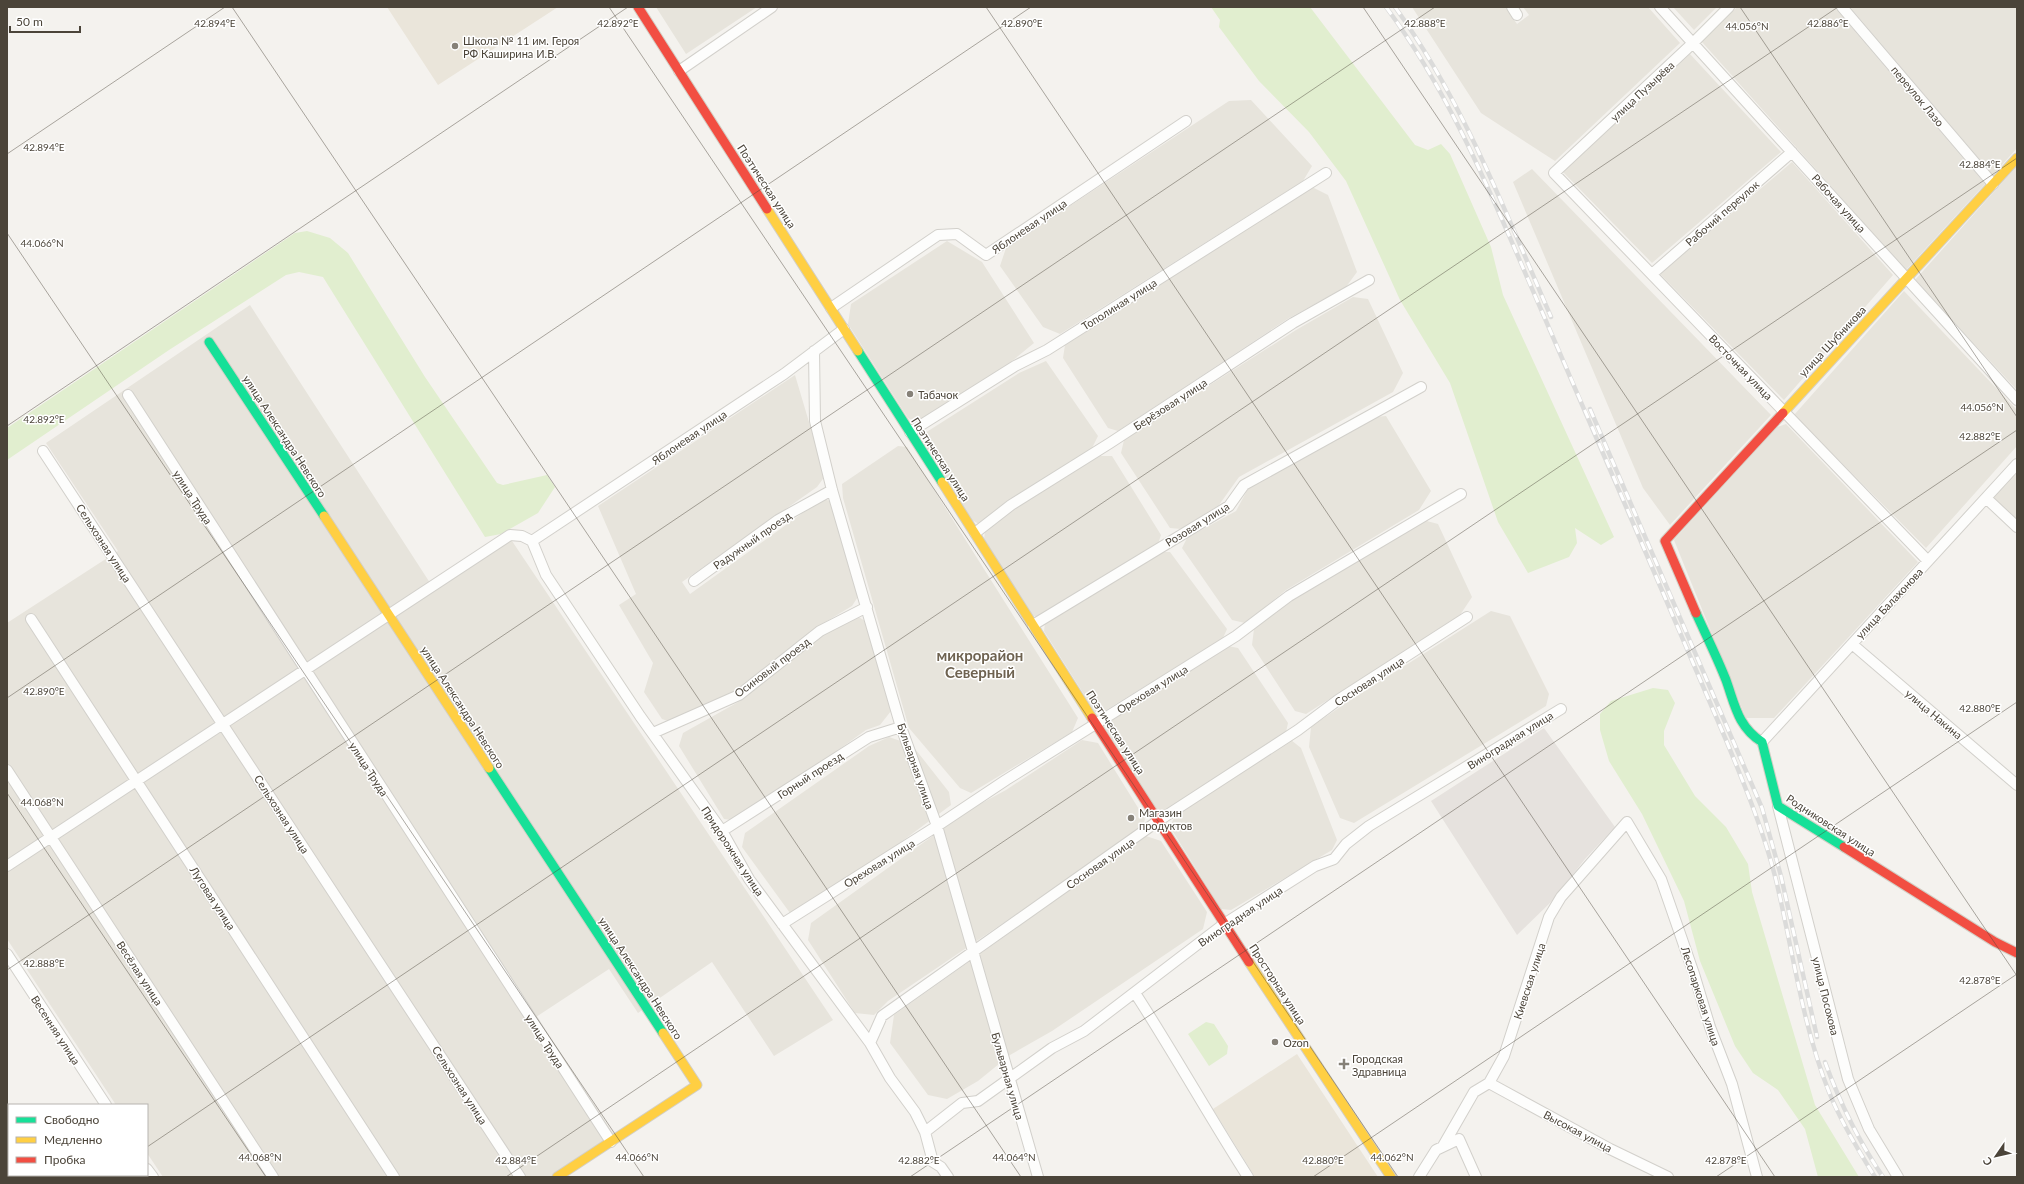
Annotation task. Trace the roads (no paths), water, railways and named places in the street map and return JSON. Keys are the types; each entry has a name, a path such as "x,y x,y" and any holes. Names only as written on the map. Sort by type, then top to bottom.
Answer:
{"street":[{"name":"Поэтическая улица","path":"638,7 1224,924"},
{"path":"679,71 772,7"},
{"name":"Рабочая улица","path":"1660,7 2017,400"},
{"name":"улица Пузырёва","path":"1554,173 1693,43 1729,7"},
{"name":"переулок Лазо","path":"1842,7 1993,184"},
{"name":"Яблоневая улица","path":"831,308 938,235 956,234 986,255 1186,120"},
{"name":"Рабочий переулок","path":"1652,274 1792,152"},
{"name":"улица Шубникова","path":"1762,742 1751,735 1737,714 1726,681 1665,541 2017,158"},
{"name":"Тополиная улица","path":"910,432 1015,366 1047,350 1326,173"},
{"name":"Восточная улица","path":"1554,173 1928,561"},
{"name":"Берёзовая улица","path":"975,533 1011,505 1110,443 1293,323 1369,280"},
{"name":"Яблоневая улица","path":"532,541 784,374 844,329"},
{"name":"улица Александра Невского","path":"209,342 697,1085 611,1142"},
{"name":"Бульварная улица","path":"814,351 814,421 832,490 901,727 937,826 1038,1177"},
{"name":"Розовая улица","path":"1033,625 1229,506 1244,485 1421,388"},
{"name":"улица Труда","path":"128,395 304,670 611,1142"},
{"name":"Сельхозная улица","path":"43,451 520,1177"},
{"name":"улица Балахонова","path":"1762,742 2017,464"},
{"name":"Радужный проезд","path":"694,581 778,520 832,490"},
{"name":"Ореховая улица","path":"782,924 937,826 1006,780 1236,636 1289,596 1461,494"},
{"path":"1986,498 2017,527"},
{"path":"7,866 510,535 522,536 532,541"},
{"name":"Придорожная улица","path":"532,541 546,575 653,733 722,831 749,879 870,1043 890,1078 915,1112 926,1132 933,1162 941,1167 948,1177"},
{"name":"Осиновый проезд","path":"653,733 739,695 820,631 867,607"},
{"name":"Сосновая улица","path":"870,1043 882,1016 1158,821 1298,730 1338,700 1467,618"},
{"name":"Луговая улица","path":"31,619 394,1177"},
{"name":"улица Накина","path":"1852,644 2017,785"},
{"name":"Виноградная улица","path":"926,1132 962,1103 978,1101 1052,1048 1084,1031 1224,924 1315,866 1334,859 1346,844 1369,826 1561,709"},
{"name":"Горный проезд","path":"722,831 869,737 901,727"},
{"name":"Родниковская улица","path":"1762,742 1778,806 1995,942 2017,953"},
{"name":"Весёлая улица","path":"7,770 273,1177"},
{"name":"улица Посохова","path":"1778,806 1848,1079 1869,1129 1898,1177"},
{"name":"Киевская улица","path":"1443,1146 1474,1092 1489,1083 1504,1056 1549,917 1561,897 1627,822"},
{"name":"Лесопарковая улица","path":"1627,822 1661,878 1694,974 1710,1027 1732,1084 1757,1177"},
{"name":"Просторная улица","path":"1224,924 1391,1177"},
{"name":"Весенняя улица","path":"7,954 105,1104"},
{"path":"1135,993 1162,1035 1214,1124 1248,1177"},
{"name":"Высокая улица","path":"1489,1083 1610,1149 1668,1177"},
{"path":"1419,1177 1436,1150 1459,1139 1476,1177"},
{"path":"557,1177 611,1142"}],"railway":[{"path":"1386,7 1411,43 1433,79 1473,156 1509,235 1726,740 1754,809 1766,844 1776,880 1805,1014 1820,1066 1829,1092 1844,1125 1875,1177"},
{"path":"1395,7 1442,80 1462,118 1499,197 1551,317"},
{"path":"1590,409 1762,808 1781,876 1817,1037"},
{"path":"1825,1062 1850,1121 1883,1177"}],"place":[{"name":"Школа № 11 им. Героя РФ Каширина И.В.","path":"455,46"},
{"name":"Табачок","path":"910,394"},
{"name":"Магазин продуктов","path":"1131,818"},
{"name":"Ozon","path":"1275,1042"},
{"name":"Городская Здравница","path":"1344,1064"}],"district":[{"name":"микрорайон Северный","path":"980,664"}]}
